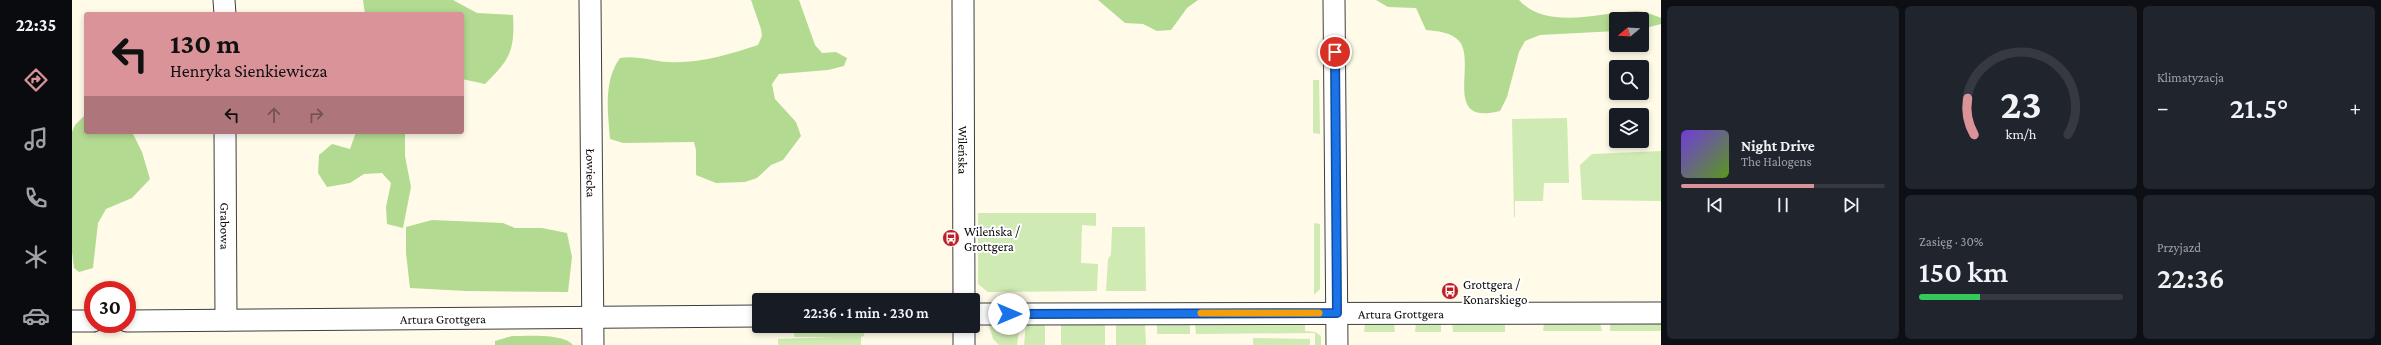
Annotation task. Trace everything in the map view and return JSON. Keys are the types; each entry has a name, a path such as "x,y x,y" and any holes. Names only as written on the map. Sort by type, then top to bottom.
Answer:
{"street":[{"path":"224,0 224,12"},
{"name":"Łowiecka","path":"590,0 593,345"},
{"name":"Wileńska","path":"962,0 964,293"},
{"path":"1334,0 1337,345"},
{"name":"Grabowa","path":"225,134 226,320"},
{"name":"Artura Grottgera","path":"980,314 1661,313"},
{"name":"Artura Grottgera","path":"136,321 752,316"},
{"path":"72,321 84,321"},
{"path":"964,333 964,345"}],"green space":[{"path":"363,0 453,0 477,13 513,15 512,46 505,61 485,84 464,79 464,12 365,12"},
{"path":"751,0 799,0 815,45 822,53 836,52 847,58 844,66 828,70 779,74 772,84 775,99 796,122 801,136 783,160 771,165 757,178 745,182 716,183 696,175 696,150 694,142 623,143 610,139 608,108 609,87 611,77 620,58 638,58 668,62 703,60 726,55 758,45 762,36 761,29"},
{"path":"1098,0 1198,0 1187,8 1171,30 1157,31 1143,24 1125,23"},
{"path":"1376,0 1519,0 1531,9 1544,15 1575,18 1609,14 1609,31 1540,35 1525,41 1519,52 1507,97 1500,111 1482,113 1472,110 1466,102 1464,91 1464,52 1460,42 1449,34 1426,30 1416,8 1388,7"},
{"path":"1637,11 1644,12 1623,12"},
{"path":"1649,13 1661,18 1661,24 1649,27"},
{"path":"1313,80 1319,80 1320,134 1313,133"},
{"path":"84,116 84,134 133,134 142,152 150,179 132,198 106,209 98,223 93,268 79,272 74,268 72,252 72,132 75,125"},
{"path":"1567,118 1569,183 1544,183 1543,201 1515,201 1514,217 1512,119"},
{"path":"355,134 405,134 405,156 411,187 403,228 387,224 386,207 391,183 382,173 364,174 350,183 327,187 318,173 319,155 332,144 350,149"},
{"path":"1661,151 1661,201 1582,200 1580,165 1592,154"},
{"path":"978,213 1096,213 1096,226 1082,225 1081,263 1098,264 1097,291 988,292 978,284"},
{"path":"432,220 503,223 515,228 542,228 567,233 572,257 568,292 466,291 410,288 406,253 406,227"},
{"path":"1314,223 1320,224 1320,289 1314,295"},
{"path":"1112,227 1145,227 1146,291 1106,291 1108,259 1111,255"},
{"path":"1441,322 1441,332 1415,332 1416,323"},
{"path":"1452,322 1505,323 1505,332 1453,332"},
{"path":"1661,322 1661,331 1610,331 1610,324"},
{"path":"1116,323 1145,323 1146,345 1116,345"},
{"path":"1157,323 1190,323 1190,334 1157,334"},
{"path":"1195,323 1305,323 1305,331 1315,332 1321,336 1321,345 1315,345 1315,333 1196,334"},
{"path":"1365,323 1394,323 1395,332 1364,332"},
{"path":"1544,323 1600,323 1602,331 1543,331"},
{"path":"989,324 1020,324 1017,345 999,345 993,339"},
{"path":"1026,324 1045,324 1045,345 1024,345"},
{"path":"1105,324 1105,345 1061,345 1061,325"},
{"path":"794,333 864,333 864,336 861,337 861,345 778,345 778,339 833,337 794,337"},
{"path":"512,336 553,337 568,341 573,345 495,345 495,341"},
{"path":"1253,338 1310,339 1310,345 1253,345"}],"slow traffic":[{"path":"1201,313 1319,313"}],"place":[{"name":"Wileńska / Grottgera","path":"951,238"},
{"name":"Grottgera / Konarskiego","path":"1450,291"}],"route":[{"path":"1009,314 1337,313 1335,52"}]}
